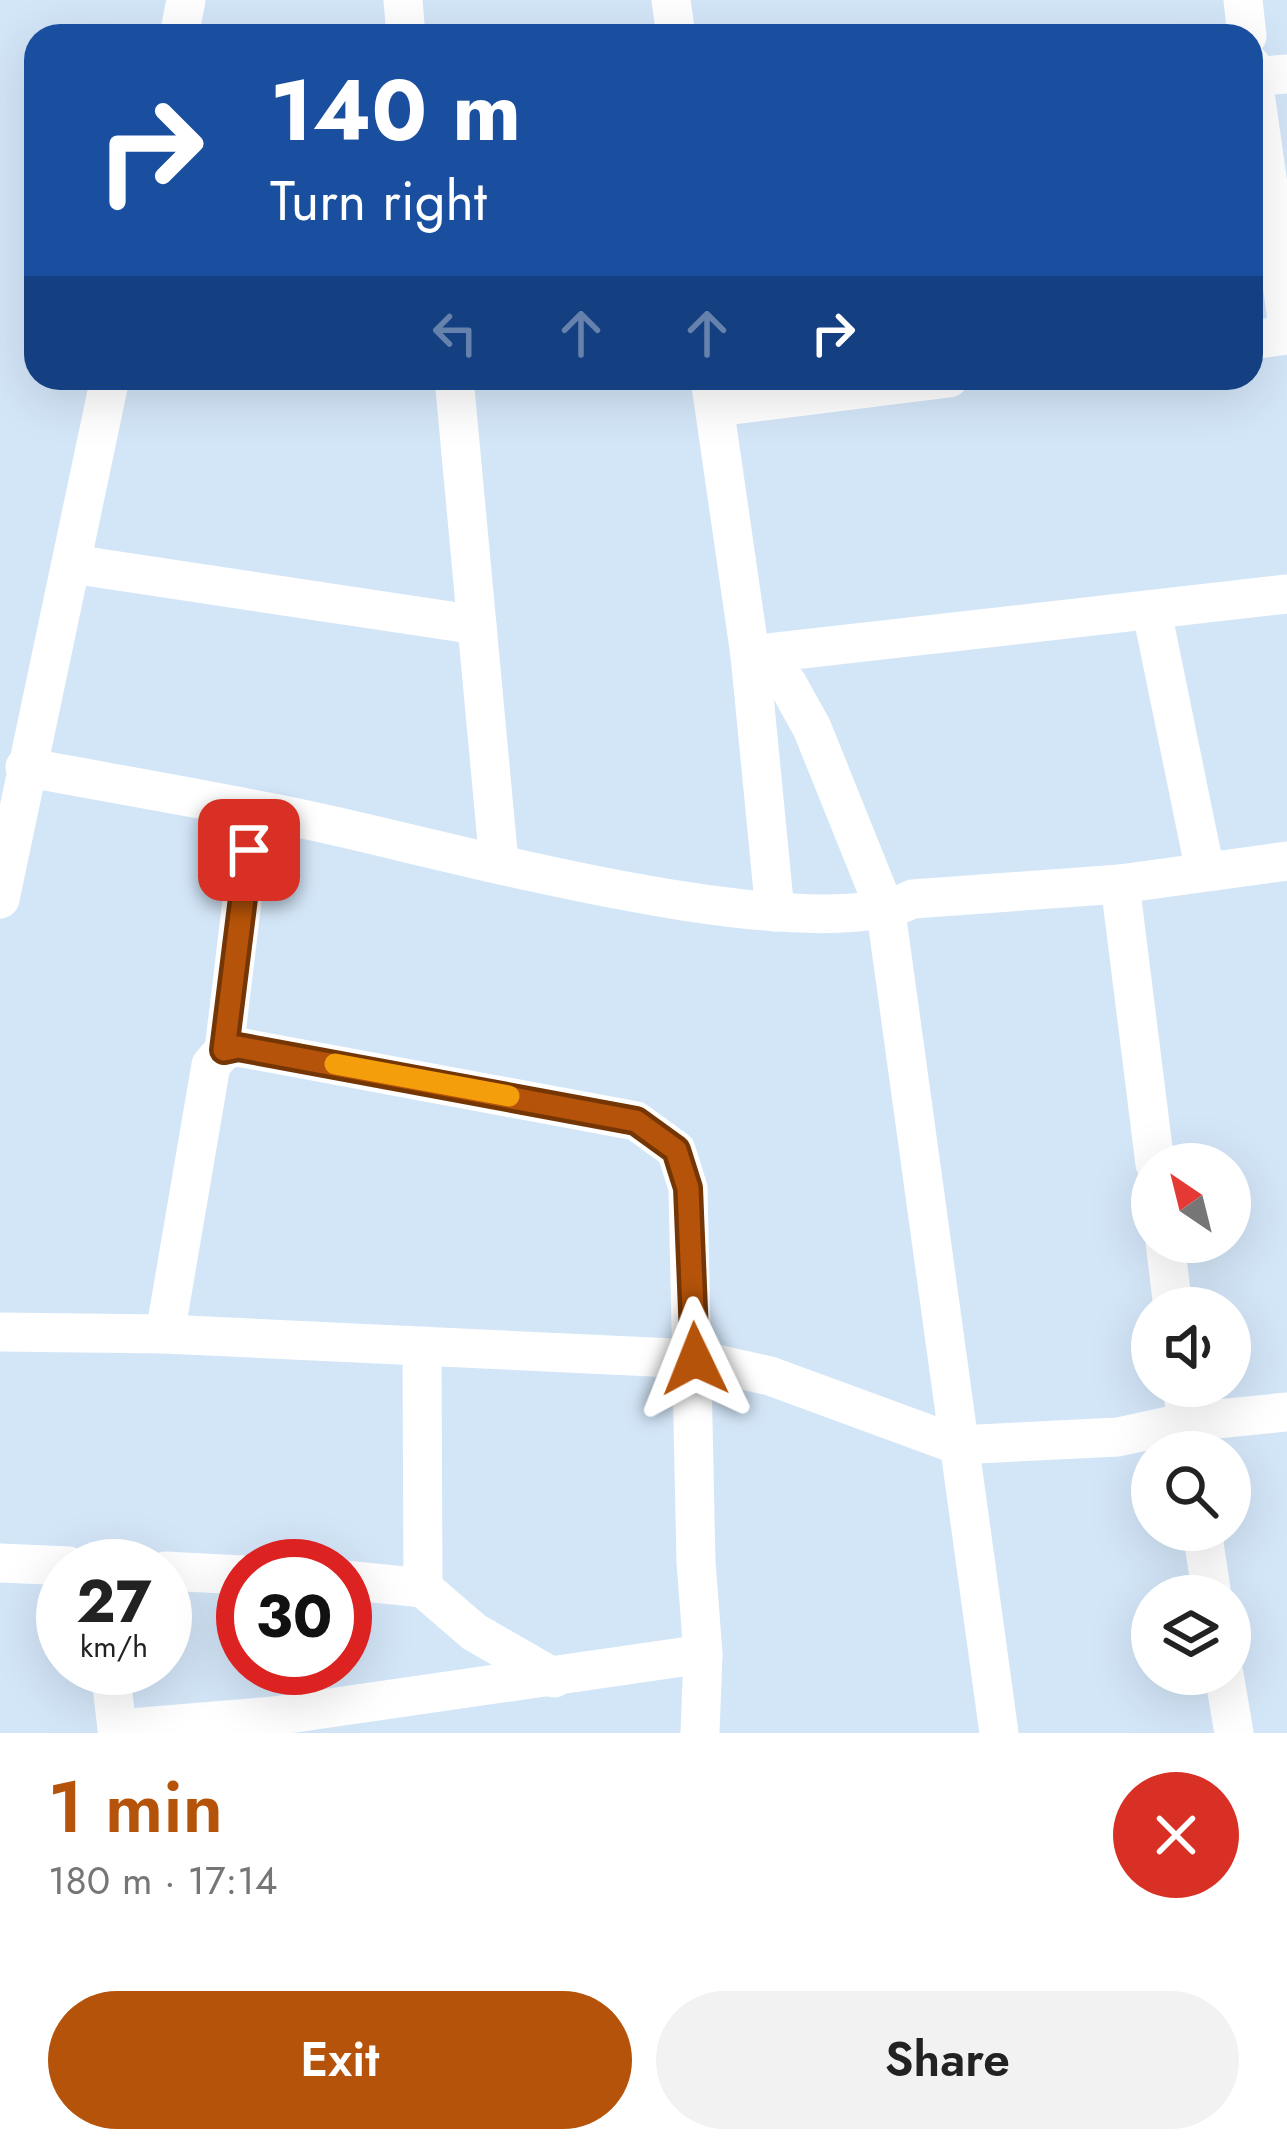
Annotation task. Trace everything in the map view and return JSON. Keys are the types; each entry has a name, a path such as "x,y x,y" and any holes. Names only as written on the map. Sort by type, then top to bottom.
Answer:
{"street":[{"path":"1263,153 1287,319"},
{"path":"0,899 108,390"},
{"path":"455,390 499,863"},
{"path":"761,390 714,393 750,655 776,912"},
{"path":"72,564 477,625"},
{"path":"750,655 1287,594"},
{"path":"1152,612 1204,871"},
{"path":"750,655 787,682 812,728 886,912 998,1733"},
{"path":"25,767 644,893 776,912 886,912 913,899 1120,884 1287,861"},
{"path":"166,1334 211,1065 224,1050 254,810"},
{"path":"1120,884 1152,1143"},
{"path":"224,1050 259,1051 636,1121 676,1150 688,1188 696,1562 704,1654 700,1733"},
{"path":"0,1332 166,1334 695,1359 770,1376 958,1445 1118,1437 1187,1420 1287,1412"},
{"path":"422,1346 423,1588"},
{"path":"0,1563 36,1565"},
{"path":"372,1583 423,1588 474,1632 554,1678"},
{"path":"113,1695 118,1731 274,1716 704,1654"},
{"path":"1228,1695 1234,1733"}],"slow traffic":[{"path":"335,1064 509,1096"}],"route":[{"path":"249,850 224,1050 238,1047 636,1121 676,1150 688,1188 695,1359"}]}
